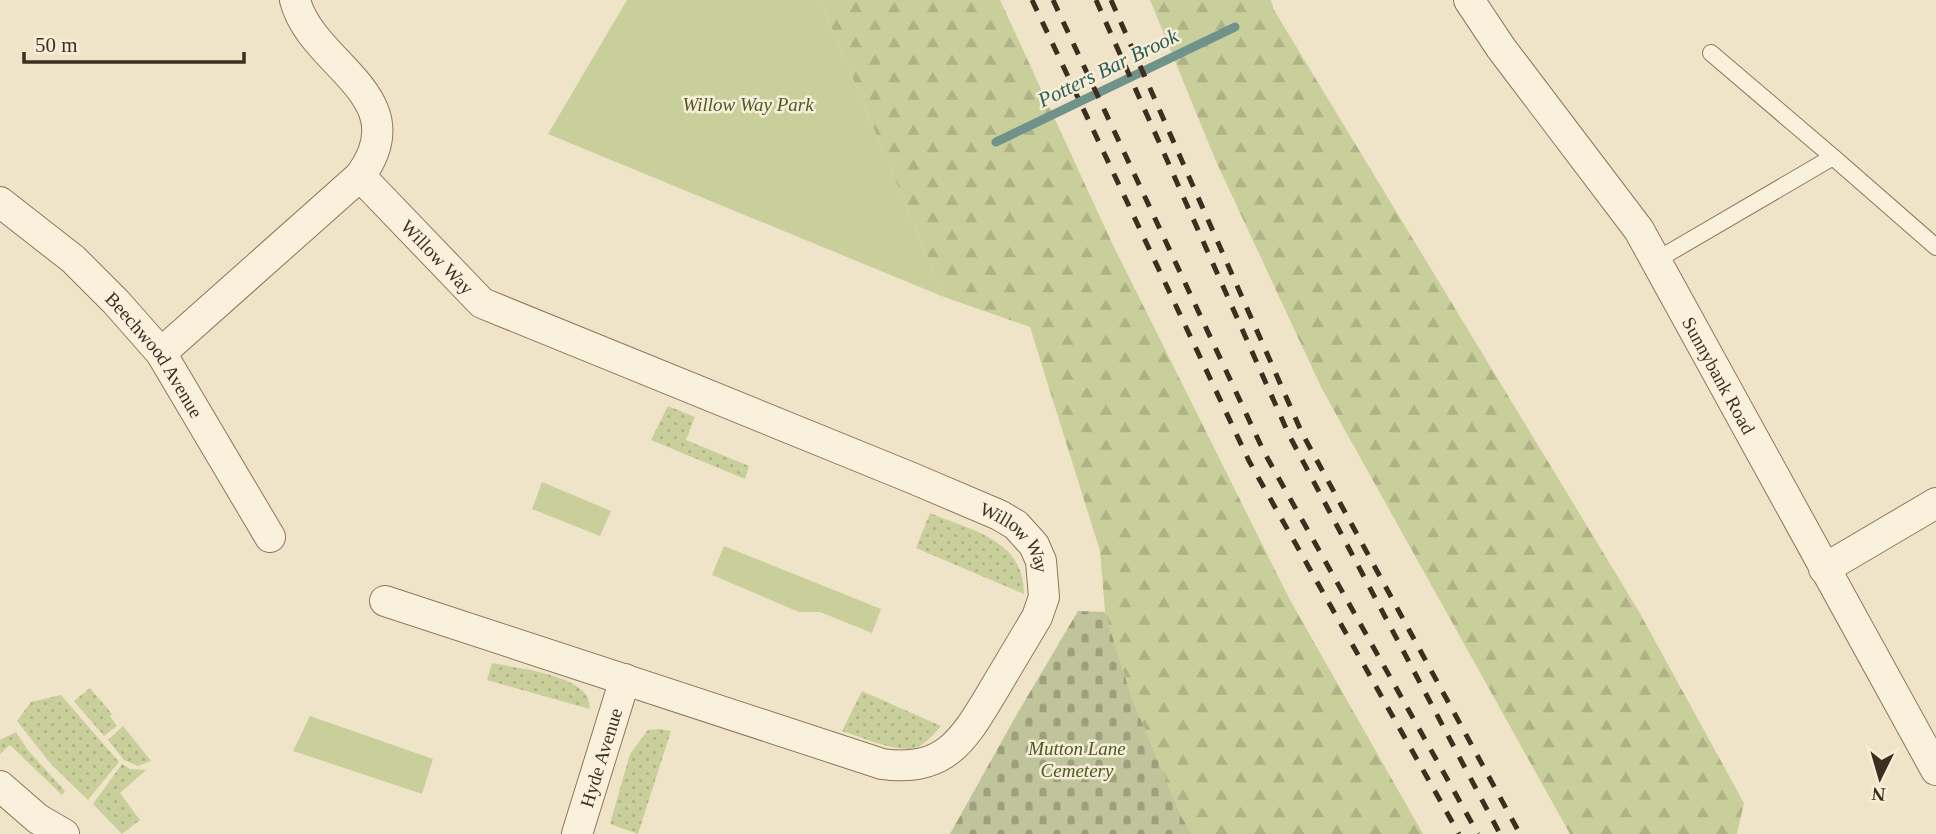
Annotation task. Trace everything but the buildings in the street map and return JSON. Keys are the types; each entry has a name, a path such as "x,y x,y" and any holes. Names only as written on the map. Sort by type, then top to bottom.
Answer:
{"street":[{"path":"161,353 360,176 370,163 376,144 378,122 375,112 362,90 308,26 295,0"},
{"name":"Sunnybank Road","path":"1470,0 1501,48 1639,230 1936,769"},
{"name":"Willow Way","path":"360,176 482,303 557,335 664,375 999,515 1024,533 1041,561 1044,597 1037,617 970,730 955,747 915,766 882,764 385,601"},
{"name":"Beechwood Avenue","path":"0,202 73,259 161,353 270,537"},
{"path":"1824,569 1936,503"},
{"name":"Hyde Avenue","path":"577,834 625,679"},
{"path":"0,786 38,819 64,834"}],"lane":[{"path":"1711,53 1936,247"},
{"path":"1656,261 1833,157"}],"green space":[{"name":"Willow Way Park","path":"627,0 820,0 944,297 548,134"},
{"path":"820,0 1000,0 1112,243 1290,600 1423,834 1192,834 1182,818 1131,696 1105,612 1100,551 1030,327 944,297"},
{"path":"1150,0 1271,0 1274,10 1638,610 1744,803 1737,834 1570,834 1322,389 1215,159"},
{"path":"668,406 695,417 686,440 749,466 745,479 651,440"},
{"path":"542,482 611,511 600,536 532,509"},
{"path":"930,513 978,532 1005,549 1022,575 1024,594 916,548"},
{"path":"724,546 881,609 872,633 820,612 799,612 712,575"},
{"name":"Mutton Lane Cemetery","path":"1078,611 1105,612 1131,696 1182,818 1192,834 950,834 1017,714"},
{"path":"492,663 545,673 572,683 588,698 590,709 487,680"},
{"path":"90,688 112,714 110,716 117,726 104,736 74,701"},
{"path":"862,691 941,726 923,744 910,749 884,745 842,731"},
{"path":"61,695 119,762 88,800 50,763 17,721 31,702"},
{"path":"310,716 433,759 422,794 293,751"},
{"path":"123,726 151,761 138,766 124,760 108,740"},
{"path":"648,730 671,731 638,834 610,824 630,754"},
{"path":"16,732 27,749 65,791 62,795 10,745 0,754 0,740"},
{"path":"122,764 130,769 146,770 120,793 140,820 122,834 93,804"}],"waterway":[{"name":"Potters Bar Brook","path":"996,142 1235,27"}],"railway":[{"path":"1032,0 1249,461 1459,834"},
{"path":"1053,0 1264,452 1478,834"},
{"path":"1096,0 1289,435 1500,834"},
{"path":"1111,0 1302,433 1520,834"}]}
